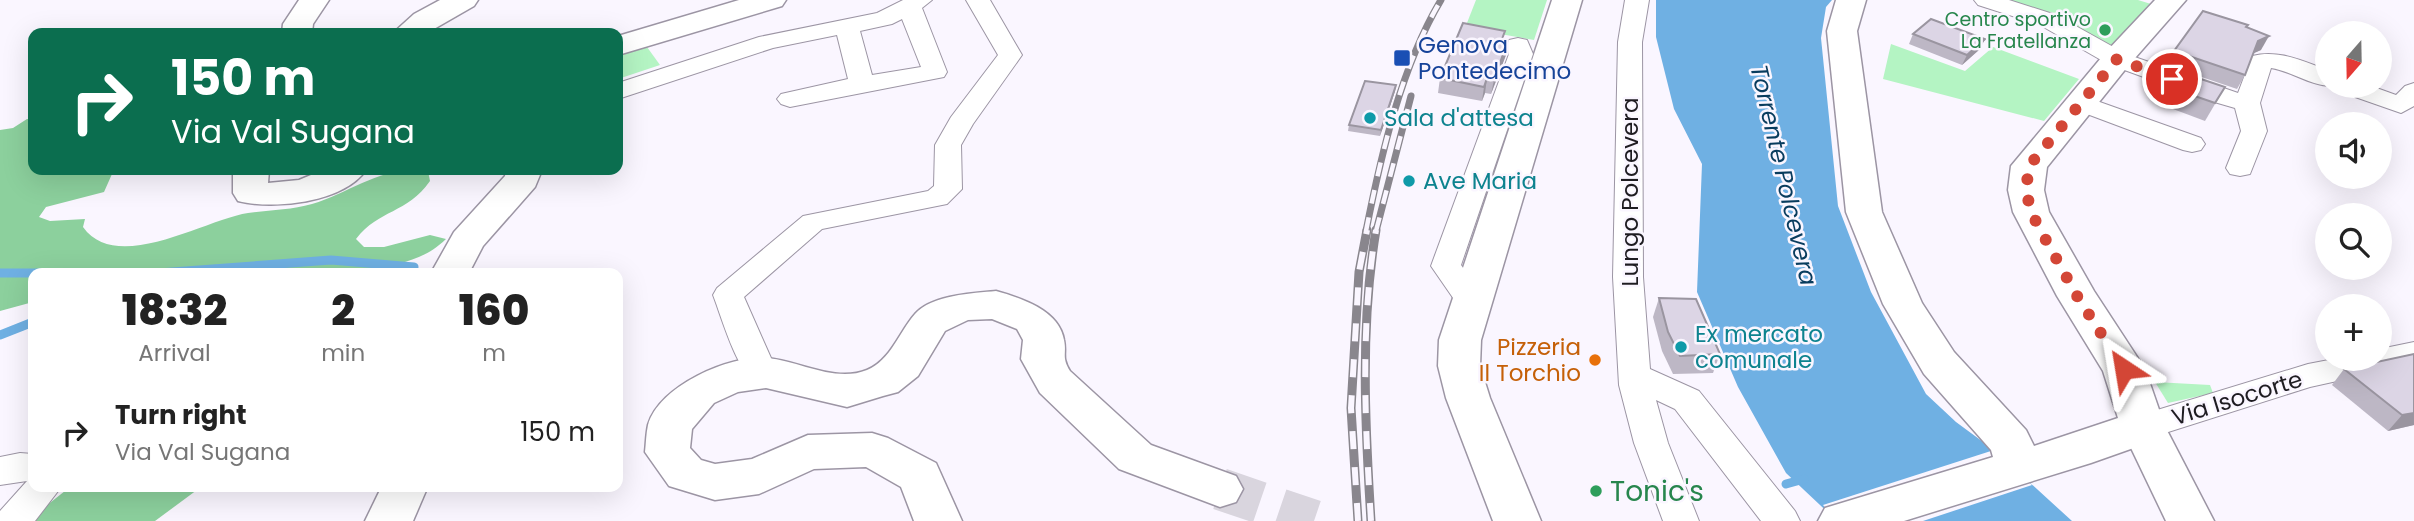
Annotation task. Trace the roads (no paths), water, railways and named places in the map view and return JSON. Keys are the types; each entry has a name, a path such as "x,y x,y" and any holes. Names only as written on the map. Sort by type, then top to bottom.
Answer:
{"main road":[{"path":"298,28 314,0"},
{"path":"415,28 463,0"},
{"path":"623,44 771,0"},
{"path":"1517,521 1468,398 1459,366 1460,340 1567,0"},
{"path":"1852,0 1842,31 1864,212 1903,304 1939,363 2012,455"},
{"name":"Via Isocorte","path":"1842,521 2012,455 2075,451 2143,427 2124,369 2077,296 2031,212 2026,190 2029,166 2117,59 2171,0"},
{"path":"250,175 251,193 275,196 302,191 340,175"},
{"path":"453,268 467,241 523,175"},
{"path":"938,521 920,476 872,450 808,452 759,476 715,482 685,474 667,452 670,424 699,392 731,378 766,373 847,391 883,381 903,365 931,321 962,307 996,305 1031,319 1044,340 1042,359 1055,382 1135,457 1220,489"},
{"path":"2143,427 2190,521"},
{"path":"389,521 402,492"}],"street":[{"path":"766,373 757,364 729,295 813,222 937,198 948,188 948,145 1010,55 978,0"},
{"name":"Lungo Polcevera","path":"1637,0 1630,42 1628,277 1635,381 1651,443 1681,521"},
{"path":"1986,0 2048,20 2117,59 2213,94 2247,103"},
{"path":"623,90 768,42 884,19 914,3 935,72 790,99"},
{"path":"847,28 862,84"},
{"path":"1471,301 1446,265 1521,54 1518,45"},
{"path":"2240,168 2254,131 2247,103 2261,61 2276,60 2315,74"},
{"path":"2381,98 2401,105 2414,91"},
{"path":"2080,103 2192,144"},
{"name":"Via Isocorte","path":"2143,427 2308,376 2414,353"},
{"path":"1635,381 1687,400 1782,521"},
{"path":"0,471 28,468"},
{"path":"13,521 39,492"}],"water":[{"name":"Torrente Polcevera","path":"1656,0 1832,0 1826,7 1821,38 1838,206 1871,292 1926,394 1956,422 1994,450 2072,521 1837,521 1786,473 1738,387 1697,292 1702,164 1674,109 1656,37"}],"waterway":[{"path":"225,268 331,260 414,267"},
{"path":"0,273 28,273"},
{"path":"0,335 28,324"},
{"path":"1786,484 1804,479"}],"tunnel":[{"path":"1220,489 1314,521"}],"railway":[{"path":"1366,231 1394,112 1415,54 1441,0"},
{"path":"1376,231 1411,96"},
{"path":"1358,521 1351,408 1359,272 1367,230"},
{"path":"1371,521 1366,339 1376,230"}],"place":[{"name":"Centro sportivo La Fratellanza","path":"2105,30"},
{"name":"Genova Pontedecimo","path":"1402,58"},
{"name":"Sala d'attesa","path":"1370,118"},
{"name":"Ave Maria","path":"1409,181"},
{"name":"Ex mercato comunale","path":"1681,347"},
{"name":"Pizzeria Il Torchio","path":"1595,360"},
{"name":"Tonic's","path":"1596,491"}]}
